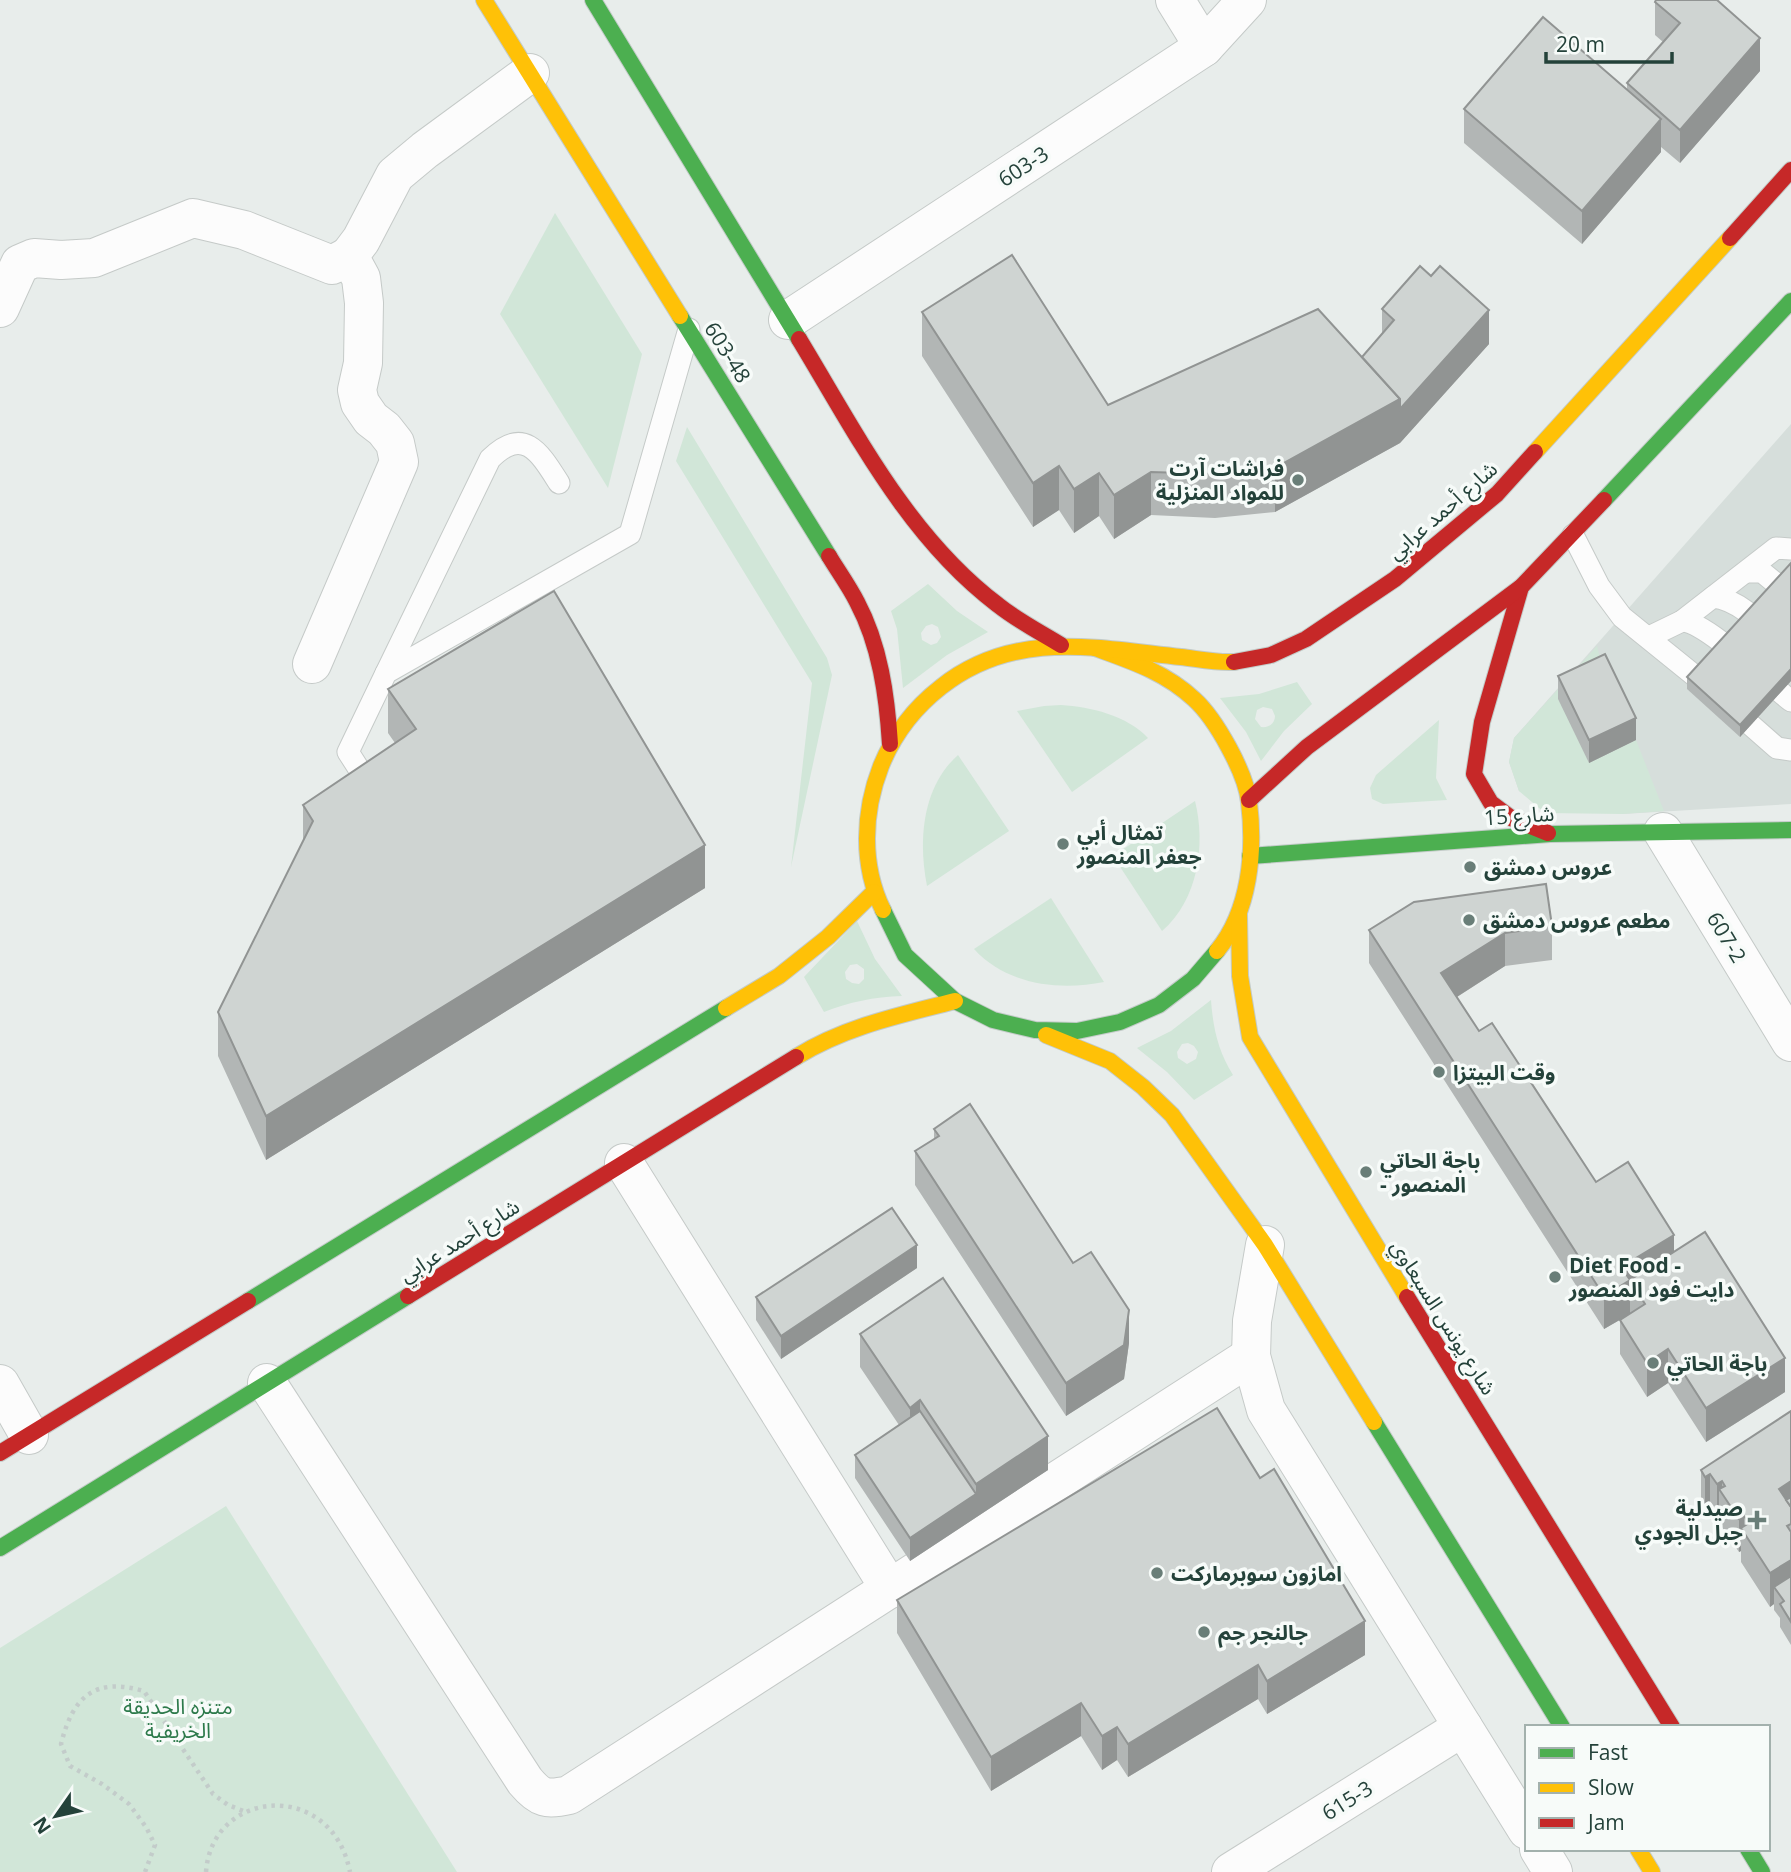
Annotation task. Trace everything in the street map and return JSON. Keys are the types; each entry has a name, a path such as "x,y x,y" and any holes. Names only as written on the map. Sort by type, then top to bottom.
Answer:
{"main road":[{"name":"603-48","path":"484,0 858,603 873,637 883,671 890,744"},
{"path":"593,0 895,497 930,541 969,581 1013,616 1061,645"},
{"name":"شارع أحمد عرابي","path":"1095,648 1231,663 1271,655 1306,639 1395,579 1497,494 1791,170"},
{"path":"1249,800 1307,747 1521,587 1573,535 1791,301"},
{"path":"1521,587 1482,722 1474,774 1491,803 1501,811 1550,834"},
{"path":"1035,1030 1077,1031 1098,1027 1120,1022 1159,1005 1193,979 1221,946 1240,910 1250,869 1249,800 1229,746 1195,700 1149,667 1095,648 1061,645 1003,653 958,673 919,704 890,744 871,792 866,843 874,892 905,955 955,1000 993,1020 1035,1030 1110,1061 1172,1115 1265,1245 1561,1725"},
{"name":"شارع 15","path":"1250,856 1550,834 1791,830"},
{"path":"15,1444 779,976 828,937 874,892"},
{"name":"شارع يونس السبعاوي","path":"1240,910 1238,967 1250,1037 1671,1725"},
{"name":"شارع أحمد عرابي","path":"0,1548 818,1043 874,1022 955,1000"},
{"path":"1639,1851 1652,1872"},
{"path":"1749,1851 1762,1872"}],"street":[{"path":"1175,0 1204,47"},
{"name":"603-3","path":"788,320 1204,47 1247,0"},
{"path":"0,308 20,264 34,258 94,258 193,218 244,230 332,265 349,256 361,240 395,175 530,73"},
{"path":"312,664 399,462 395,443 384,429 371,419 360,403 357,390 363,363 364,303 360,278 349,256"},
{"name":"607-2","path":"1663,832 1791,1042"},
{"path":"624,1163 890,1589"},
{"path":"1265,1245 1252,1321 1251,1356 1266,1410 1525,1827"},
{"path":"267,1383 525,1781 536,1793 551,1799 569,1795 1251,1356"},
{"path":"0,1384 15,1444"},
{"name":"615-3","path":"1231,1872 1463,1727"},
{"path":"1540,1851 1553,1872"}],"lane":[{"path":"386,673 629,534 689,329"},
{"path":"376,795 348,752 490,459 503,446 517,443 533,448 559,483"},
{"path":"1573,535 1600,586 1622,617 1650,637 1777,748 1791,750"},
{"path":"1650,637 1682,621 1776,548 1791,549"},
{"path":"1747,572 1762,572 1791,596"},
{"path":"1713,597 1729,600 1755,619 1791,653"},
{"path":"1682,621 1692,622 1728,648 1791,701"}],"path":[{"path":"145,1872 155,1845 146,1827 129,1804 102,1784 70,1766 61,1744 71,1715 79,1703 92,1692 108,1685 124,1685 144,1691 213,1794 228,1805 246,1812"},
{"path":"206,1872 208,1857 229,1823 246,1812 275,1805 307,1811 323,1820 346,1853 350,1872"}],"shaded area":[{"path":"1791,424 1791,804 1622,814 1519,791 1509,762 1514,738"}],"green space":[{"path":"555,213 642,354 608,488 500,314"},
{"path":"687,427 827,658 832,675 791,867 812,683 676,461"},
{"path":"928,584 957,611 988,632 947,655 903,688 897,629 891,611","holes":["932,624 938,627 941,637 937,643 931,645 922,640 921,633 926,626"]},
{"path":"1597,646 1605,676 1589,763 1636,740 1664,811 1622,814 1545,813 1519,791 1509,762 1514,738"},
{"path":"1297,682 1312,704 1284,731 1261,761 1246,732 1220,698 1259,694","holes":["1263,707 1272,709 1274,721 1269,726 1261,727 1255,719 1257,710"]},
{"path":"1061,705 1084,708 1119,718 1148,738 1072,792 1017,711"},
{"path":"1439,720 1436,778 1447,800 1383,804 1372,799 1370,788 1376,775"},
{"path":"958,755 1009,831 927,886 923,833 930,799 946,768"},
{"path":"1195,801 1200,836 1196,871 1184,904 1162,931 1113,856"},
{"path":"1051,898 1104,982 1069,986 1018,978 1002,971 974,949"},
{"path":"857,921 875,959 902,996 862,1001 824,1012 804,977","holes":["857,964 864,969 864,979 859,984 846,979 845,972 850,965"]},
{"path":"1211,1000 1217,1039 1233,1075 1194,1100 1167,1072 1137,1048 1171,1031","holes":["1182,1044 1194,1046 1198,1052 1196,1059 1187,1064 1178,1058 1177,1052"]},
{"name":"متنزه الحديقة الخريفية","path":"226,1506 457,1872 0,1872 0,1648"}],"building":[{"path":"1717,0 1760,38 1680,130 1627,83 1680,23 1655,2"},
{"path":"1543,17 1661,119 1582,211 1464,109"},
{"path":"1012,255 1108,405 1318,309 1400,399 1275,468 1215,474 1151,472 1114,495 1099,473 1074,489 1059,466 1033,483 922,312"},
{"path":"1420,266 1431,276 1440,266 1489,310 1400,409 1400,399 1362,357 1394,320 1382,309"},
{"path":"1791,563 1791,669 1740,725 1687,677"},
{"path":"554,591 705,845 266,1116 218,1012 313,821 303,805 416,729 388,689"},
{"path":"1605,654 1636,718 1589,740 1558,676"},
{"path":"1546,884 1552,926 1505,933 1441,973 1479,1031 1492,1023 1596,1182 1628,1162 1674,1235 1621,1267 1630,1280 1604,1296 1369,930 1414,902"},
{"path":"970,1104 1073,1263 1091,1252 1129,1310 1124,1345 1066,1383 915,1151 939,1136 934,1129"},
{"path":"892,1208 917,1245 781,1336 756,1297"},
{"path":"1705,1232 1785,1358 1706,1408 1668,1349 1647,1363 1620,1320 1645,1304 1630,1280"},
{"path":"943,1278 1048,1436 976,1484 920,1400 910,1408 860,1334"},
{"name":"امازون سوبرماركت","path":"1217,1408 1260,1478 1274,1469 1365,1621 1267,1681 1258,1665 1128,1744 1117,1727 1102,1736 1081,1703 991,1757 897,1600"},
{"path":"920,1411 976,1494 910,1538 855,1455"},
{"path":"1791,1411 1791,1481 1779,1489 1791,1507 1791,1524 1787,1526 1791,1532 1791,1560 1770,1573 1741,1528 1749,1523 1744,1516 1739,1519 1719,1489 1725,1486 1722,1481 1717,1484 1710,1474 1705,1477 1701,1470"},
{"path":"1791,1576 1791,1622 1780,1604 1784,1601 1774,1587"}],"traffic: fast":[{"path":"593,0 799,339"},
{"path":"1604,500 1791,301"},
{"path":"680,316 829,556"},
{"path":"1250,856 1550,834 1791,830"},
{"path":"883,910 905,955 955,1001 993,1020 1035,1030 1077,1031 1120,1022 1159,1005 1193,979 1217,951"},
{"path":"248,1301 726,1008"},
{"path":"0,1548 408,1296"},
{"path":"1374,1422 1561,1725"},
{"path":"1749,1851 1762,1872"}],"traffic: slow":[{"path":"484,0 680,316"},
{"path":"1535,452 1730,238"},
{"path":"883,910 876,893 868,857 868,820 875,784 886,754 899,732 922,704 941,687 969,669 997,657 1056,647 1087,647 1234,662"},
{"path":"1095,648 1159,674 1194,699 1220,733 1242,776 1247,790 1251,821 1248,880 1237,918 1217,951"},
{"path":"726,1008 779,976 828,937 874,892"},
{"path":"1239,914 1240,976 1250,1037 1407,1297"},
{"path":"796,1057 853,1030 955,1001"},
{"path":"1046,1035 1110,1061 1172,1115 1265,1245 1374,1422"},
{"path":"1639,1851 1652,1872"}],"traffic: jam":[{"path":"1730,238 1791,170"},
{"path":"799,339 886,482 937,548 966,578 998,605 1061,645"},
{"path":"1234,662 1271,655 1306,639 1395,579 1497,494 1535,452"},
{"path":"1249,800 1307,747 1521,587 1604,500"},
{"path":"829,556 865,618 877,653 887,708 890,744"},
{"path":"1521,587 1482,722 1474,774 1491,803 1511,818 1548,833"},
{"path":"408,1296 796,1057"},
{"path":"1407,1297 1671,1725"},
{"path":"0,1453 248,1301"}],"place":[{"name":"فراشات آرت للمواد المنزلية","path":"1298,480"},
{"name":"تمثال أبي جعفر المنصور","path":"1063,844"},
{"name":"عروس دمشق","path":"1470,867"},
{"name":"مطعم عروس دمشق","path":"1469,920"},
{"name":"وقت البيتزا","path":"1439,1072"},
{"name":"باجة الحاتي - المنصور","path":"1366,1172"},
{"name":"Diet Food - دايت فود المنصور","path":"1555,1277"},
{"name":"باجة الحاتي","path":"1653,1363"},
{"name":"صيدلية جبل الجودي","path":"1757,1520"},
{"name":"امازون سوبرماركت","path":"1157,1573"},
{"name":"جالنجر جم","path":"1204,1632"}]}
